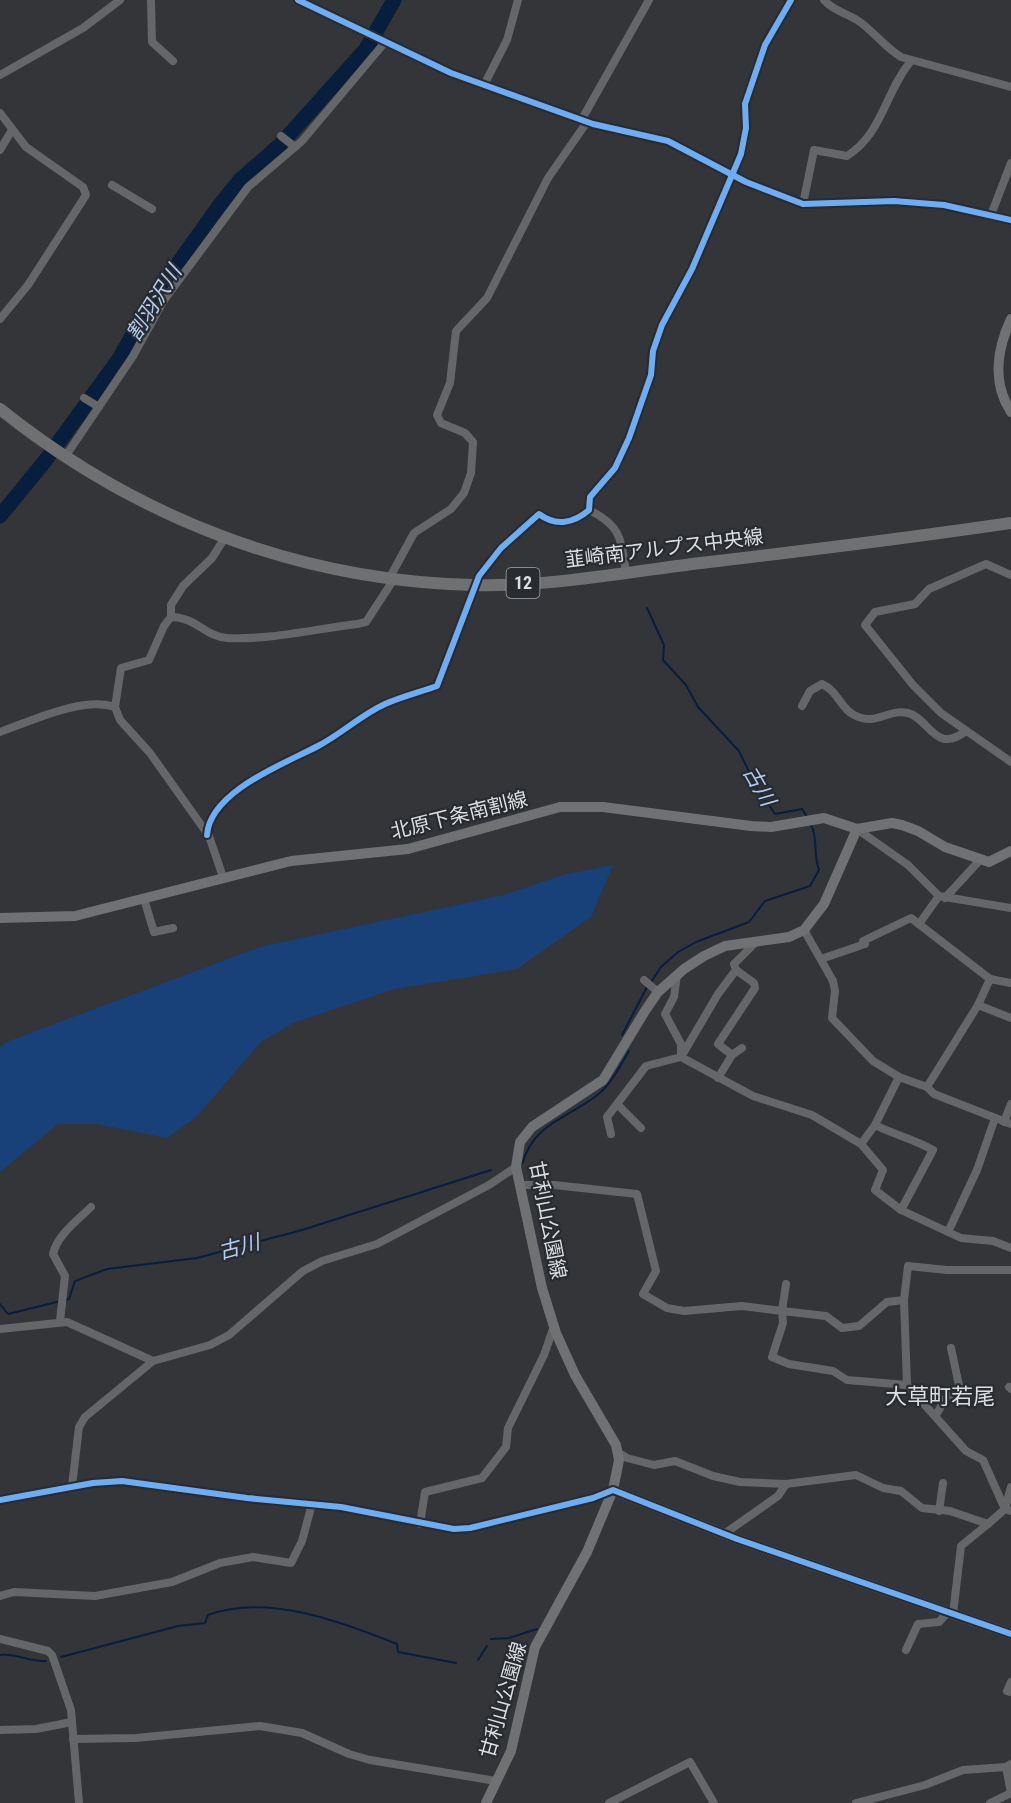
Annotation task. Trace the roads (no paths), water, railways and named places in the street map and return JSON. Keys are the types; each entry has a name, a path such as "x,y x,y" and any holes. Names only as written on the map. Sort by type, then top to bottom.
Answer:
{"main road":[{"path":"1011,319 1001,341 998,375 1005,404 1011,412"},
{"name":"12","path":"0,410 61,454"},
{"name":"韮崎南アルプス中央線","path":"61,454 128,495 224,539 309,564 391,579 475,585 514,584 626,573 1011,523"},
{"name":"北原下条南割線","path":"0,918 75,916 291,861 408,849 560,807 603,807 751,826 824,818 857,829"},
{"path":"804,930 816,918 824,904 857,829 892,823 902,825 918,831 945,847 989,862 1011,851"},
{"name":"甘利山公園線","path":"486,1803 511,1751 535,1647 587,1552 613,1490 619,1453 575,1376 554,1326 542,1288 516,1167 520,1142 526,1133 603,1080 656,990 704,956 725,946 789,937 804,930"},
{"path":"613,1490 724,1534 1011,1634"}],"street":[{"path":"0,75 82,28 120,0"},
{"path":"151,0 152,42 174,61"},
{"path":"298,0 451,74 584,120 668,141 731,174 803,204 894,201 944,206 1011,220"},
{"path":"483,85 507,40 518,0"},
{"path":"171,617 189,619 211,633 225,638 270,638 293,632 366,622 391,579 408,541 414,533 458,502 471,473 473,442 465,433 441,423 437,415 450,382 456,331 487,298 548,177 584,120 594,93 629,39 649,0"},
{"path":"207,835 209,822 254,777 319,746 384,705 437,686 475,585 501,548 539,514 552,521 571,521 589,510 591,497 615,468 626,446 651,375 653,351 662,326 692,269 745,141 745,104 765,45 791,0"},
{"path":"824,0 830,6 864,25 889,50 911,62 1011,87"},
{"path":"61,454 133,356 164,300 248,187 293,146 386,41"},
{"path":"803,204 814,150 848,156 858,149 873,133 911,62"},
{"path":"0,113 26,147 83,187 86,195 28,285 0,319"},
{"path":"0,150 12,130"},
{"path":"282,137 293,146"},
{"path":"991,215 1011,163"},
{"path":"112,185 152,209"},
{"path":"84,398 97,406"},
{"path":"589,510 606,519 617,531 626,573"},
{"path":"223,877 216,851 207,835 150,753 120,720 115,707 121,668 150,660 164,626 171,617 171,605 183,586 212,558 224,539"},
{"path":"1011,575 986,564 929,590 915,604 875,612 865,625 920,692 941,713 1011,762"},
{"path":"802,706 810,691 822,684 837,694 847,711 861,719 870,721 903,712 916,716 933,735 943,738 966,731"},
{"path":"0,732 67,708 108,705 115,707"},
{"path":"857,829 908,865 942,897 1011,908"},
{"path":"919,924 942,897 980,860"},
{"path":"144,899 154,932 173,928"},
{"path":"821,959 864,943 911,918 990,978 1011,983"},
{"path":"804,930 833,981 835,991 832,1018 873,1061 899,1077 927,1087 934,1094 1008,1123 1011,1104"},
{"path":"732,1054 718,1044 755,988 754,983 736,970 734,964 757,941"},
{"path":"611,1134 607,1117 646,1066 681,1056 736,970"},
{"path":"677,975 674,997 665,1014 681,1044 681,1056"},
{"path":"927,1087 978,1005 990,978"},
{"path":"644,980 656,990"},
{"path":"978,1005 1011,1018"},
{"path":"718,1078 732,1054 742,1048"},
{"path":"681,1056 753,1096 812,1115 861,1144 883,1170 875,1190 901,1210 961,1238 993,1241 1011,1248"},
{"path":"861,1144 875,1125 899,1077"},
{"path":"618,1105 641,1128"},
{"path":"948,1232 977,1170 995,1118"},
{"path":"875,1125 902,1138 911,1138 933,1150 901,1210"},
{"path":"72,1486 79,1427 85,1417 153,1361 200,1348 229,1335 303,1271 322,1261 376,1244 489,1185 516,1167"},
{"path":"521,1185 554,1185 637,1194 656,1271 643,1294 667,1308 684,1311 742,1306 815,1313 826,1316 842,1328 850,1328 867,1321 887,1302 904,1300"},
{"path":"60,1322 65,1293 65,1276 53,1254 54,1247 67,1230 92,1207"},
{"path":"907,1385 904,1300 908,1266 947,1270 1011,1270"},
{"path":"786,1284 782,1311 783,1323 772,1357 789,1364 833,1371 847,1380 907,1385 936,1414 966,1451 983,1460 1008,1510"},
{"path":"0,1329 60,1322 77,1326 153,1361"},
{"path":"420,1524 425,1492 482,1478 506,1447 508,1428 544,1355 554,1326"},
{"path":"936,1414 947,1396 960,1390 951,1348"},
{"path":"619,1453 627,1458 654,1465 675,1461 713,1476 740,1482 786,1484 856,1475 883,1488 901,1491 922,1508 964,1515 988,1524"},
{"path":"0,1500 72,1486 122,1480 247,1498 341,1507 454,1529 470,1528 593,1498 613,1490"},
{"path":"939,1510 943,1483"},
{"path":"724,1534 778,1496 786,1484"},
{"path":"906,1650 918,1624 939,1622 950,1613 961,1546 1008,1510 1011,1486"},
{"path":"0,1596 14,1592 96,1596 172,1582 220,1563 253,1557 291,1563 302,1541 312,1504"},
{"path":"0,1639 48,1651 52,1655 64,1686 72,1722 79,1803"},
{"path":"1011,1682 1007,1691 1011,1692"},
{"path":"0,1730 36,1729 72,1722"},
{"path":"73,1739 136,1738 271,1727 302,1733 349,1754 369,1760 496,1781"},
{"path":"609,1803 690,1762 714,1803"},
{"path":"856,1803 925,1785 963,1770 1009,1767 1011,1794 990,1803"}],"waterway":[{"name":"割羽沢川","path":"0,516 45,461 119,359 154,297 219,206 240,180 279,146 366,49 394,0"},
{"name":"古川","path":"647,608 664,645 663,660 686,685 698,707 739,751 757,788 775,814 802,809 807,817"},
{"name":"古川","path":"651,982 661,967 678,952 696,942 749,922 765,901 810,886 819,870 811,825"},
{"name":"古川","path":"622,1035 647,987"},
{"name":"古川","path":"522,1164 534,1139 552,1123 601,1092 615,1075 629,1051"},
{"name":"古川","path":"0,1304 8,1314 69,1299 75,1281 107,1269 197,1258 302,1230 491,1170"},
{"path":"61,1657 178,1626 205,1623 208,1615 231,1609 255,1607 304,1613 329,1619 397,1644 398,1652 456,1663"},
{"path":"491,1639 509,1638 537,1629"},
{"path":"478,1660 487,1646"},
{"path":"0,1655 46,1661"}],"district":[{"name":"大草町若尾","path":"940,1396"}]}
